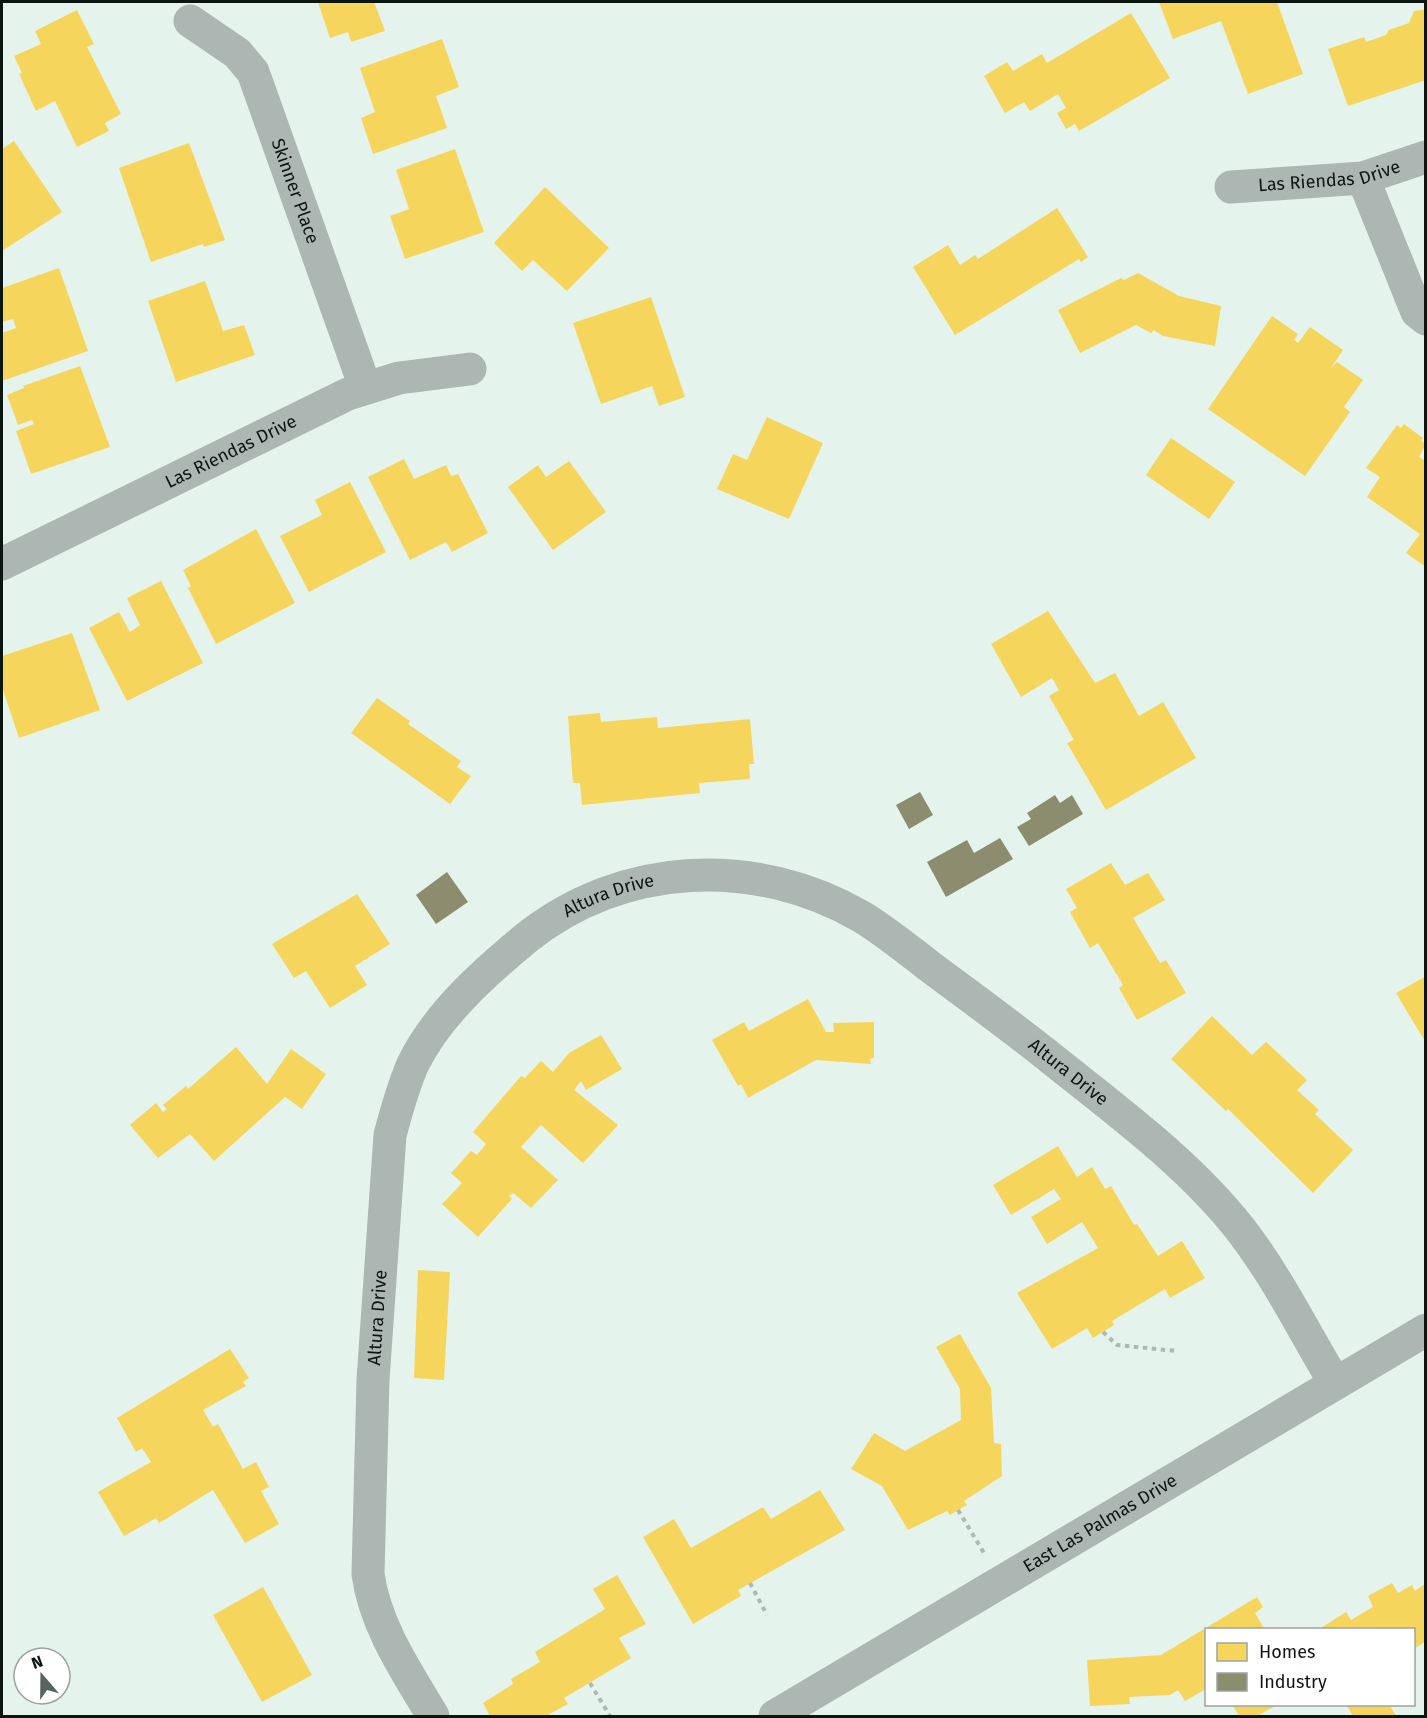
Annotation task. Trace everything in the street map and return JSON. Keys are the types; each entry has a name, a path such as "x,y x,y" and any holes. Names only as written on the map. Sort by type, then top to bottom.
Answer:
{"street":[{"name":"Skinner Place","path":"190,21 237,53 254,72 365,387"},
{"name":"Las Riendas Drive","path":"1232,187 1363,178 1425,157"},
{"path":"1363,178 1417,312 1425,319"},
{"name":"Las Riendas Drive","path":"2,564 365,387 419,375 470,369"},
{"name":"Altura Drive","path":"433,1716 380,1621 372,1598 368,1574 373,1380 390,1135 398,1103 415,1061 458,1002 496,963 541,927 575,906 602,894 671,876 714,873 743,876 797,888 871,923 1107,1102 1199,1184 1241,1229 1266,1264 1335,1383"},
{"name":"East Las Palmas Drive","path":"775,1716 1425,1330"}],"path":[{"path":"1103,1332 1110,1341 1127,1347 1176,1351"},
{"path":"958,1510 1002,1582"},
{"path":"750,1583 767,1615"},
{"path":"590,1683 610,1716"}],"building: Homes":[{"path":"318,2 374,2 385,31 351,42 348,32 330,38"},
{"path":"1159,2 1277,2 1303,74 1248,94 1221,21 1173,39"},
{"path":"1426,9 1426,80 1348,106 1328,49 1364,37 1366,42 1386,35 1389,30 1409,23 1414,11"},
{"path":"77,10 94,44 87,47 121,114 105,123 109,131 77,147 55,101 36,111 19,74 22,73 14,56 41,44 35,31"},
{"path":"1131,13 1170,78 1079,131 1075,124 1066,129 1057,113 1066,108 1058,94 1030,111 1024,102 1005,113 984,76 1007,62 1013,71 1042,54 1047,63"},
{"path":"442,39 459,87 436,96 447,128 373,154 361,118 375,112 360,68"},
{"path":"14,141 62,212 2,251 2,149"},
{"path":"189,143 225,240 204,247 203,244 151,262 119,168"},
{"path":"455,149 484,232 405,259 390,216 409,209 396,170"},
{"path":"545,187 609,248 567,291 533,260 522,271 494,243"},
{"path":"1057,208 1088,257 1081,262 1079,259 955,335 913,267 948,245 960,265 975,255 978,259"},
{"path":"59,268 88,351 2,381 2,333 16,328 13,319 2,322 2,288"},
{"path":"1138,273 1179,296 1221,306 1215,346 1163,336 1154,330 1151,333 1136,325 1080,353 1058,310 1121,278 1124,280"},
{"path":"205,281 223,331 244,325 255,355 176,382 148,301"},
{"path":"651,297 685,397 659,406 652,386 601,404 573,323"},
{"path":"1272,316 1298,334 1294,340 1298,343 1310,327 1343,350 1331,368 1337,362 1363,380 1344,407 1350,412 1305,476 1208,409"},
{"path":"80,366 110,447 31,474 16,431 34,424 32,420 18,425 7,395 24,388 23,386"},
{"path":"767,417 823,443 789,519 717,489 733,454 747,460"},
{"path":"1404,424 1423,438 1421,441 1426,444 1419,457 1426,461 1426,567 1406,553 1420,534 1367,497 1380,477 1366,468 1397,425 1401,428"},
{"path":"1171,438 1235,482 1209,519 1146,475"},
{"path":"404,459 414,479 446,465 451,476 458,474 488,533 452,552 446,542 410,560 368,477"},
{"path":"569,461 606,512 553,550 508,487 538,465 546,477"},
{"path":"350,482 386,552 309,592 280,536 322,515 315,500"},
{"path":"256,529 295,603 216,644 188,588 191,586 183,570"},
{"path":"161,581 203,663 127,701 89,628 119,612 130,632 140,625 127,598"},
{"path":"1048,611 1095,683 1115,673 1139,716 1163,702 1196,758 1106,810 1067,743 1074,740 1049,696 1059,690 1052,678 1021,697 991,644"},
{"path":"72,633 100,710 19,738 2,687 2,656"},
{"path":"377,698 410,721 408,724 461,761 457,767 471,776 450,804 351,733"},
{"path":"600,713 601,722 657,717 658,728 750,719 754,764 749,764 750,779 699,783 700,793 582,805 580,783 573,783 568,716"},
{"path":"1111,863 1125,885 1148,873 1165,900 1133,918 1160,963 1166,960 1186,993 1137,1020 1119,988 1123,985 1098,943 1090,948 1070,912 1077,908 1066,889"},
{"path":"357,894 390,944 355,966 367,985 330,1008 306,971 294,978 272,944"},
{"path":"1426,976 1426,1043 1396,993"},
{"path":"808,999 826,1032 834,1032 833,1023 874,1022 874,1058 870,1059 871,1064 816,1060 748,1098 741,1084 738,1086 712,1040 744,1022 749,1031"},
{"path":"1212,1016 1252,1055 1266,1042 1307,1080 1297,1090 1319,1110 1315,1114 1353,1150 1313,1193 1228,1109 1226,1111 1171,1059"},
{"path":"601,1035 622,1069 586,1090 581,1081 574,1090 618,1125 583,1163 541,1125 521,1147 558,1180 531,1208 513,1193 509,1196 512,1199 478,1237 442,1204 462,1183 451,1173 471,1151 477,1155 486,1144 473,1132 521,1076 525,1078 541,1061 553,1072 569,1053"},
{"path":"236,1047 267,1084 291,1049 326,1074 302,1109 285,1097 214,1161 190,1134 158,1158 130,1125 156,1103 163,1112 167,1109 163,1105 186,1086 188,1089"},
{"path":"1058,1146 1077,1177 1092,1167 1105,1189 1111,1186 1134,1225 1137,1224 1158,1256 1182,1241 1205,1278 1170,1298 1165,1289 1112,1321 1114,1325 1093,1338 1087,1328 1052,1349 1017,1293 1098,1248 1082,1222 1047,1244 1031,1217 1061,1199 1054,1189 1011,1215 993,1185"},
{"path":"418,1270 450,1272 444,1380 414,1378"},
{"path":"960,1334 991,1388 994,1443 1001,1444 1002,1476 964,1501 967,1505 950,1515 947,1511 908,1530 882,1486 851,1469 874,1433 905,1451 961,1420 960,1389 936,1347"},
{"path":"230,1349 249,1378 243,1382 246,1386 203,1410 213,1427 218,1424 243,1469 256,1462 269,1487 261,1491 279,1524 245,1543 213,1490 159,1523 156,1518 124,1536 98,1492 151,1462 142,1448 136,1452 117,1418"},
{"path":"820,1490 845,1530 738,1590 741,1596 693,1624 643,1537 674,1519 691,1548 763,1507 771,1519"},
{"path":"617,1575 646,1624 619,1638 631,1658 564,1698 568,1704 546,1716 490,1716 483,1703 513,1684 511,1679 540,1662 535,1652 605,1609 593,1589"},
{"path":"1392,1583 1398,1593 1412,1585 1415,1591 1426,1583 1426,1641 1415,1648 1415,1628 1321,1628 1346,1612 1351,1620 1373,1607 1368,1596"},
{"path":"263,1587 312,1675 262,1702 213,1615"},
{"path":"1257,1597 1263,1607 1255,1613 1264,1628 1206,1628"},
{"path":"1205,1628 1205,1690 1185,1701 1178,1690 1170,1695 1129,1697 1130,1704 1090,1706 1087,1660 1161,1655"},
{"path":"1233,1706 1275,1706 1257,1716 1239,1716"},
{"path":"1347,1706 1390,1706 1396,1716 1353,1716"}],"building: Industry":[{"path":"920,792 933,815 909,829 896,805"},
{"path":"1055,795 1060,803 1072,795 1083,814 1029,846 1017,827 1031,819 1027,813"},
{"path":"1000,838 1013,859 946,897 927,862 967,840 974,853"},
{"path":"447,872 468,902 436,924 416,895"}]}
